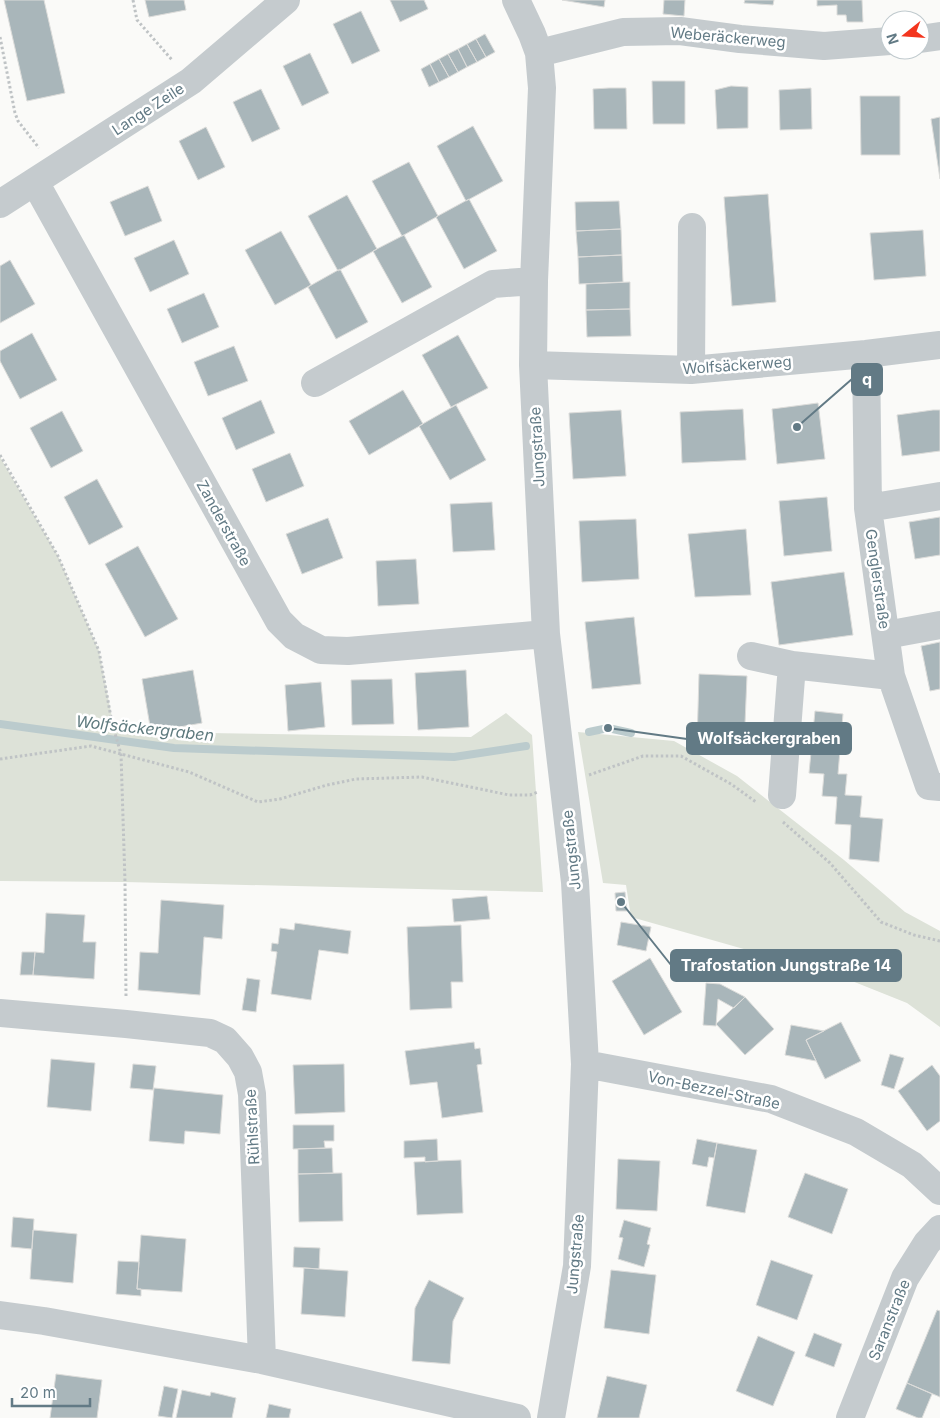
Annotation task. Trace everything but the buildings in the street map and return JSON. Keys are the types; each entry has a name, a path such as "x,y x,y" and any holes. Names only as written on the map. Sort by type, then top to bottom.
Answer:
{"street":[{"name":"Lange Zeile","path":"0,204 191,81 286,0"},
{"name":"Jungstraße","path":"516,0 539,54 542,88 534,281 533,365 546,634 575,882 585,1064 577,1266 551,1418"},
{"name":"Weberäckerweg","path":"539,54 623,32 680,31 740,39 824,46 880,42"},
{"name":"Zanderstraße","path":"46,175 279,621 294,636 321,650 348,651 546,634"},
{"path":"691,370 692,227"},
{"path":"315,383 493,284 534,281"},
{"name":"Wolfsäckerweg","path":"533,365 691,370 866,354 940,345"},
{"name":"Genglerstraße","path":"866,354 868,508 891,676 929,786 940,787"},
{"path":"868,508 940,496"},
{"path":"886,635 940,625"},
{"path":"751,656 792,665 891,676"},
{"path":"782,795 792,665"},
{"name":"Rühlstraße","path":"0,1013 210,1033 225,1040 240,1057 248,1072 252,1094 262,1360"},
{"name":"Von-Bezzel-Straße","path":"585,1064 770,1099 856,1132 912,1165 940,1191"},
{"name":"Saranstraße","path":"850,1418 905,1278 927,1243 940,1229"},
{"path":"0,1315 44,1321 262,1360 517,1418"}],"path":[{"path":"133,0 137,20 191,81"},
{"path":"0,38 18,121 46,175"},
{"path":"0,455 58,556 99,651 112,723 121,754 125,882 126,1024"},
{"path":"0,759 91,746 121,754"}],"shaded area":[{"path":"0,457 58,556 99,651 113,723 143,732 471,737 506,713 532,735 543,892 125,882 0,881"},
{"path":"578,732 674,741 737,776 844,860 905,912 940,931 940,1027 907,1003 842,977 631,917 626,885 603,883"}],"waterway":[{"name":"Wolfsäckergraben","path":"0,724 174,748 454,757 526,746"},
{"name":"Wolfsäckergraben","path":"589,732 608,728 631,733"}],"place":[{"name":"q","path":"797,427"},
{"name":"Wolfsäckergraben","path":"608,728"},
{"name":"Trafostation Jungstraße 14","path":"621,902"}]}
